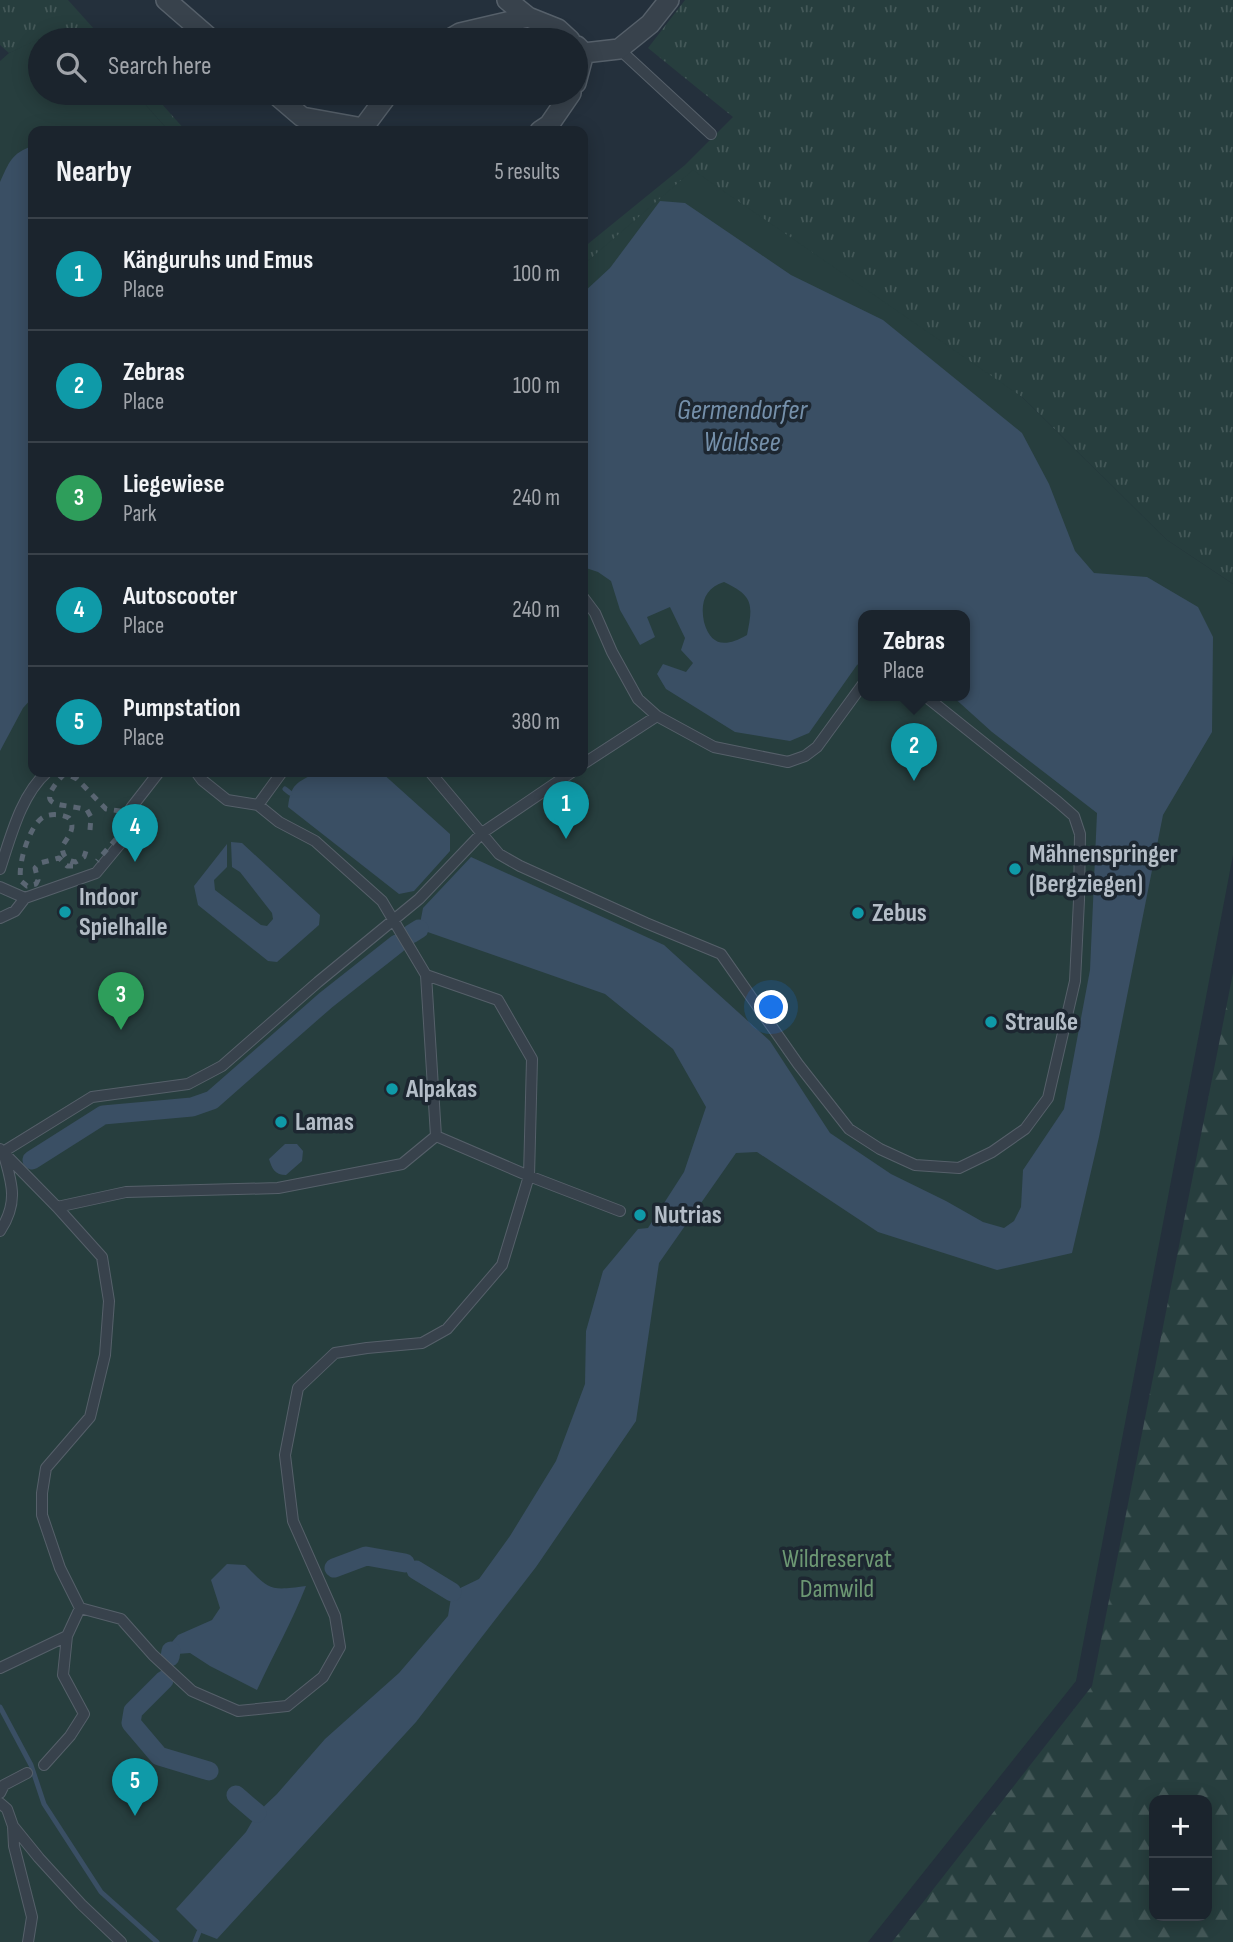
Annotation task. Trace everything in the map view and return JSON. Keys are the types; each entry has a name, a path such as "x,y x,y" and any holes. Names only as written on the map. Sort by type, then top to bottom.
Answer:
{"street":[{"path":"166,0 198,28"},
{"path":"507,0 528,17 556,28"},
{"path":"588,47 619,49 650,24 669,0"},
{"path":"481,28 528,17"},
{"path":"288,105 302,117 345,126"},
{"path":"367,126 381,105"},
{"path":"548,126 563,105"}],"lane":[{"path":"619,49 711,134"},
{"path":"588,604 638,699 657,716 714,747 788,762 805,756 817,747 858,691"},
{"path":"434,777 499,854 646,923 721,954 849,1129 880,1149 915,1165 958,1168 992,1152 1025,1129 1048,1098 1075,981 1080,834 1074,816 932,701"},
{"path":"588,761 657,716"},
{"path":"0,869 33,786 42,777"},
{"path":"0,918 15,911 25,898 96,873 139,821 131,808 155,777"},
{"path":"200,777 227,800 258,805 279,822 314,841 382,901 426,975 436,1136"},
{"path":"258,805 278,777"},
{"path":"2,1151 92,1097 188,1084 222,1066 419,899 481,833 565,777"},
{"path":"0,887 25,898"},
{"path":"2,1151 102,1257 109,1301 104,1355 90,1417 46,1468 42,1493 42,1514 60,1568 80,1608 121,1619 153,1655 192,1691 238,1711 287,1706 323,1677 340,1647 335,1616 293,1521 285,1455 298,1388 335,1353 422,1343 447,1329 502,1265 529,1176 531,1059 498,1000 426,975"},
{"path":"436,1136 620,1211"},
{"path":"57,1207 126,1192 278,1188 402,1164 436,1136"},
{"path":"0,1231 9,1217 13,1188 2,1151"},
{"path":"44,1765 70,1736 84,1713 63,1675 67,1636 80,1608"},
{"path":"0,1668 67,1636"},
{"path":"0,1793 4,1785 27,1773"},
{"path":"0,1803 7,1810 13,1826 14,1846 32,1917 29,1942"},
{"path":"13,1826 81,1904 121,1942"}],"green space":[{"path":"0,0 68,0 93,28 28,28 28,45 9,53 0,45"},
{"path":"685,0 1233,0 1233,584 1167,540 1022,397 592,258 588,261 588,244 685,165 733,117 648,48"},
{"name":"Wildreservat Damwild","path":"28,44 28,105 146,105 165,126 28,126 28,777 588,777 588,261 693,170 1022,397 1167,540 1233,584 1233,855 1076,1681 868,1942 0,1942 0,61 9,53"},
{"path":"146,105 163,105 182,126 165,126"},
{"path":"1233,973 1233,1942 892,1942 1092,1686"}],"water":[{"path":"28,148 28,702 0,751 0,182 15,155"},
{"name":"Germendorfer Waldsee","path":"660,201 685,203 791,275 883,320 1022,433 1049,484 1075,551 1094,573 1147,577 1198,607 1213,637 1212,732 1163,815 1099,1137 1072,1253 997,1270 878,1232 757,1152 736,1153 659,1263 636,1421 536,1567 416,1722 217,1939 199,1932 176,1909 246,1832 257,1813 325,1739 399,1673 448,1616 452,1592 479,1579 510,1536 556,1461 585,1384 586,1331 603,1271 638,1229 648,1228 684,1172 706,1107 673,1049 605,994 419,929 423,908 471,857 664,945 770,1041 830,1133 891,1174 983,1222 1004,1228 1014,1221 1021,1207 1023,1170 1064,1109 1090,970 1097,813 992,732 958,701 970,701 970,610 858,610 858,664 809,733 790,741 735,732 666,689 657,674 663,664 686,672 693,663 681,650 685,638 670,607 647,617 655,637 640,645 620,610 611,581 588,569 588,288 610,268","holes":["724,582 741,592 749,602 750,609 747,635 726,643 715,640 704,622 705,597 712,588"]},
{"path":"387,777 450,834 450,851 414,891 399,894 288,807 293,788 304,779"},
{"path":"231,842 242,843 320,915 319,925 277,962 268,961 198,905 194,886 227,844 227,867 214,880 215,890 261,925 267,926 273,919 272,913 240,872 232,867"},
{"path":"285,1144 297,1144 303,1151 302,1161 286,1175 274,1171 269,1159"},
{"path":"227,1564 245,1565 271,1587 306,1586 257,1690 190,1653 177,1654 171,1651 172,1642 178,1635 212,1620 220,1608 211,1580"}],"waterway":[{"path":"285,789 290,793"},
{"path":"411,934 419,929"},
{"path":"32,1160 103,1115 192,1107 212,1100 326,1000 397,944"},
{"path":"334,1568 366,1556 405,1563"},
{"path":"416,1570 452,1592"},
{"path":"170,1657 171,1651"},
{"path":"164,1680 133,1711 131,1723 159,1756 209,1771"},
{"path":"0,1707 31,1765 44,1804 101,1892 157,1942"},
{"path":"236,1795 257,1813"},
{"path":"195,1942 199,1932"}],"railway":[{"path":"62,777 50,795 50,800 60,805 87,810 91,817 90,830"},
{"path":"73,777 106,809 120,811 128,818 128,825 97,861"},
{"path":"73,866 67,866 59,858 40,863 35,868 38,880 36,884 27,886 21,881 22,857 37,823 45,816 59,815 69,818 72,829 62,847 64,856 76,862 84,857 86,851"}],"place":[{"name":"Zebras","path":"914,781"},
{"name":"Känguruhs und Emus","path":"566,839"},
{"name":"Autoscooter","path":"135,862"},
{"name":"Mähnenspringer (Bergziegen)","path":"1015,869"},
{"name":"Indoor Spielhalle","path":"65,912"},
{"name":"Zebus","path":"858,913"},
{"name":"Strauße","path":"991,1022"},
{"name":"Liegewiese","path":"121,1030"},
{"name":"Alpakas","path":"392,1089"},
{"name":"Lamas","path":"281,1122"},
{"name":"Nutrias","path":"640,1215"},
{"name":"Pumpstation","path":"135,1816"}]}
